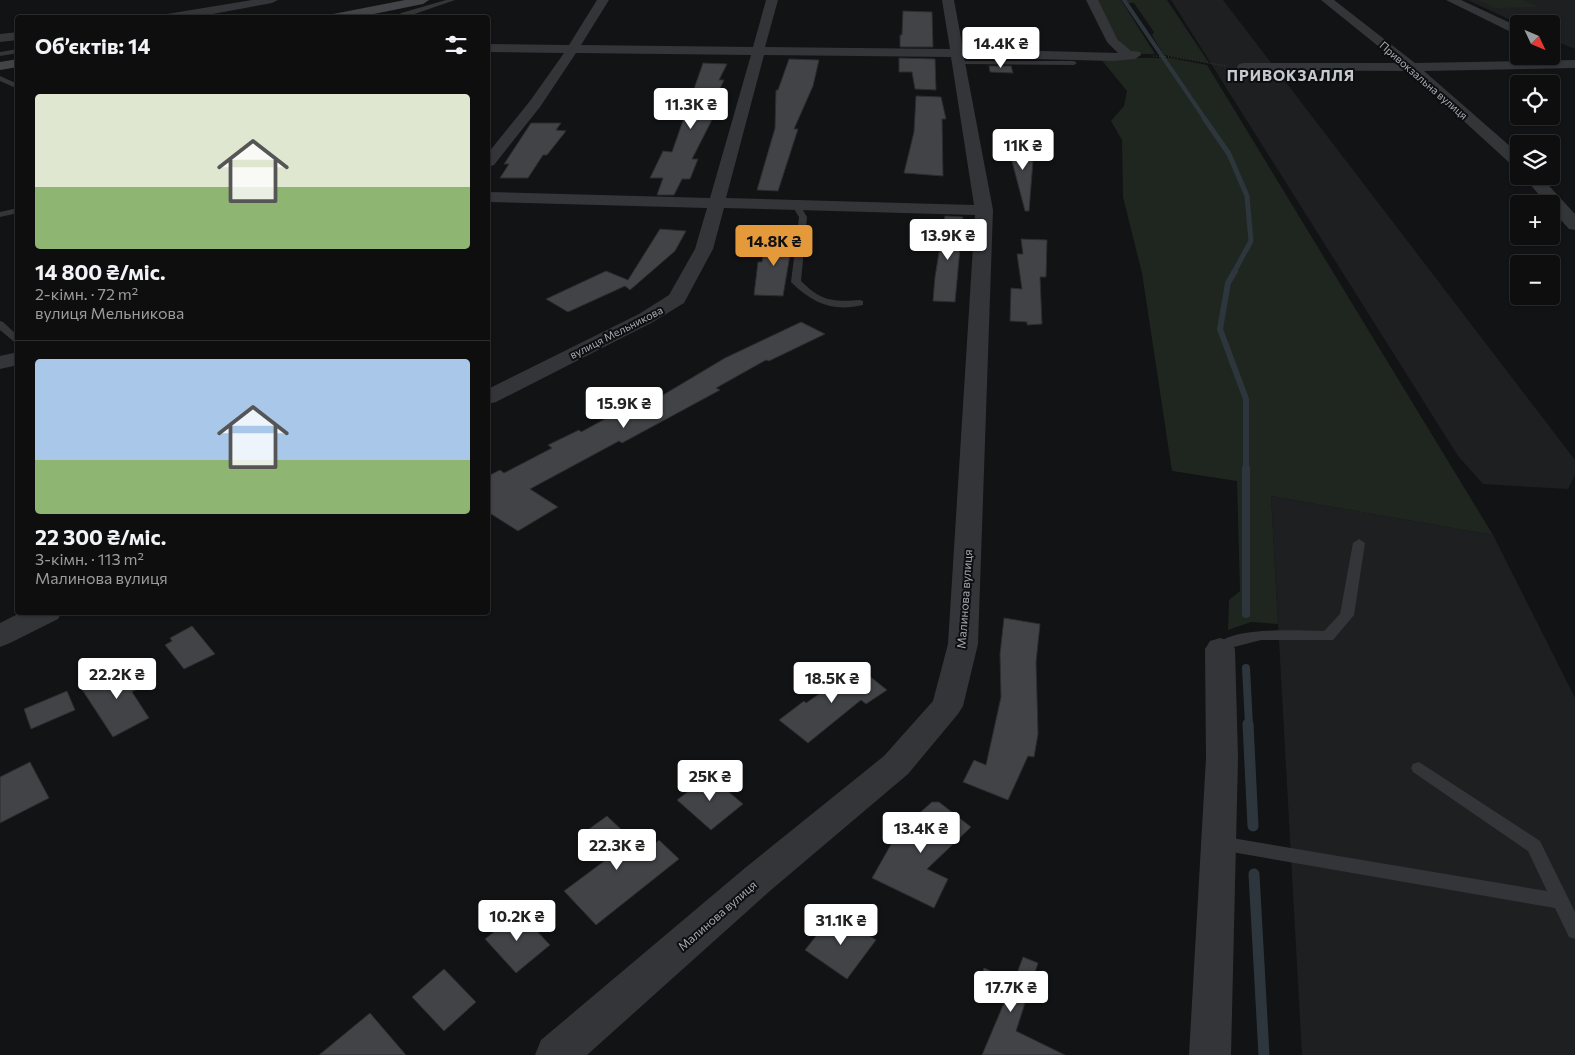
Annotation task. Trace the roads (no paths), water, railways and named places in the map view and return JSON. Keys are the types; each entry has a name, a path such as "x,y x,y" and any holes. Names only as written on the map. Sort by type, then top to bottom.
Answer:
{"main road":[{"path":"348,15 423,0"},
{"path":"0,66 15,64"}],"street":[{"path":"184,15 272,0"},
{"path":"490,160 541,96 603,0"},
{"path":"717,202 772,0"},
{"name":"Малинова вулиця","path":"556,1055 758,879 896,765 946,706 963,644 984,210 948,0"},
{"path":"490,48 757,51 959,57 1132,56 1113,42 1092,0"},
{"name":"Привокзальна вулиця","path":"1327,0 1412,67 1510,155"},
{"path":"1452,0 1510,28"},
{"path":"0,38 15,36"},
{"path":"1560,53 1575,62"},
{"path":"1244,67 1412,67 1575,62"},
{"path":"1539,185 1575,225"},
{"path":"490,196 984,210"},
{"name":"вулиця Мельникова","path":"490,396 646,318 677,299 704,249 717,202"},
{"path":"0,363 15,359"},
{"path":"0,636 42,615"},
{"path":"1210,1055 1222,758 1220,649"}],"lane":[{"path":"404,15 452,0"},
{"path":"0,54 15,52"},
{"path":"959,57 1074,63"},
{"path":"0,78 15,77"},
{"path":"0,78 15,85"},
{"path":"795,204 803,217 796,282 812,298 834,306 860,303"},
{"path":"0,215 15,211"},
{"path":"0,324 15,339"},
{"path":"1220,649 1230,643 1261,635 1328,636 1347,615 1359,543"},
{"path":"1419,768 1534,846 1575,931"},
{"path":"1218,843 1291,854 1423,880 1561,901"}],"waterway":[{"path":"1124,0 1205,119"},
{"path":"1204,118 1229,154 1247,196 1251,241 1234,272"},
{"path":"1235,271 1228,283 1220,329 1246,399 1246,614"},
{"path":"1246,668 1249,725"},
{"path":"1248,724 1253,826"},
{"path":"1254,874 1264,1055"}],"district":[{"name":"ПРИВОКЗАЛЛЯ","path":"1291,75"}]}
